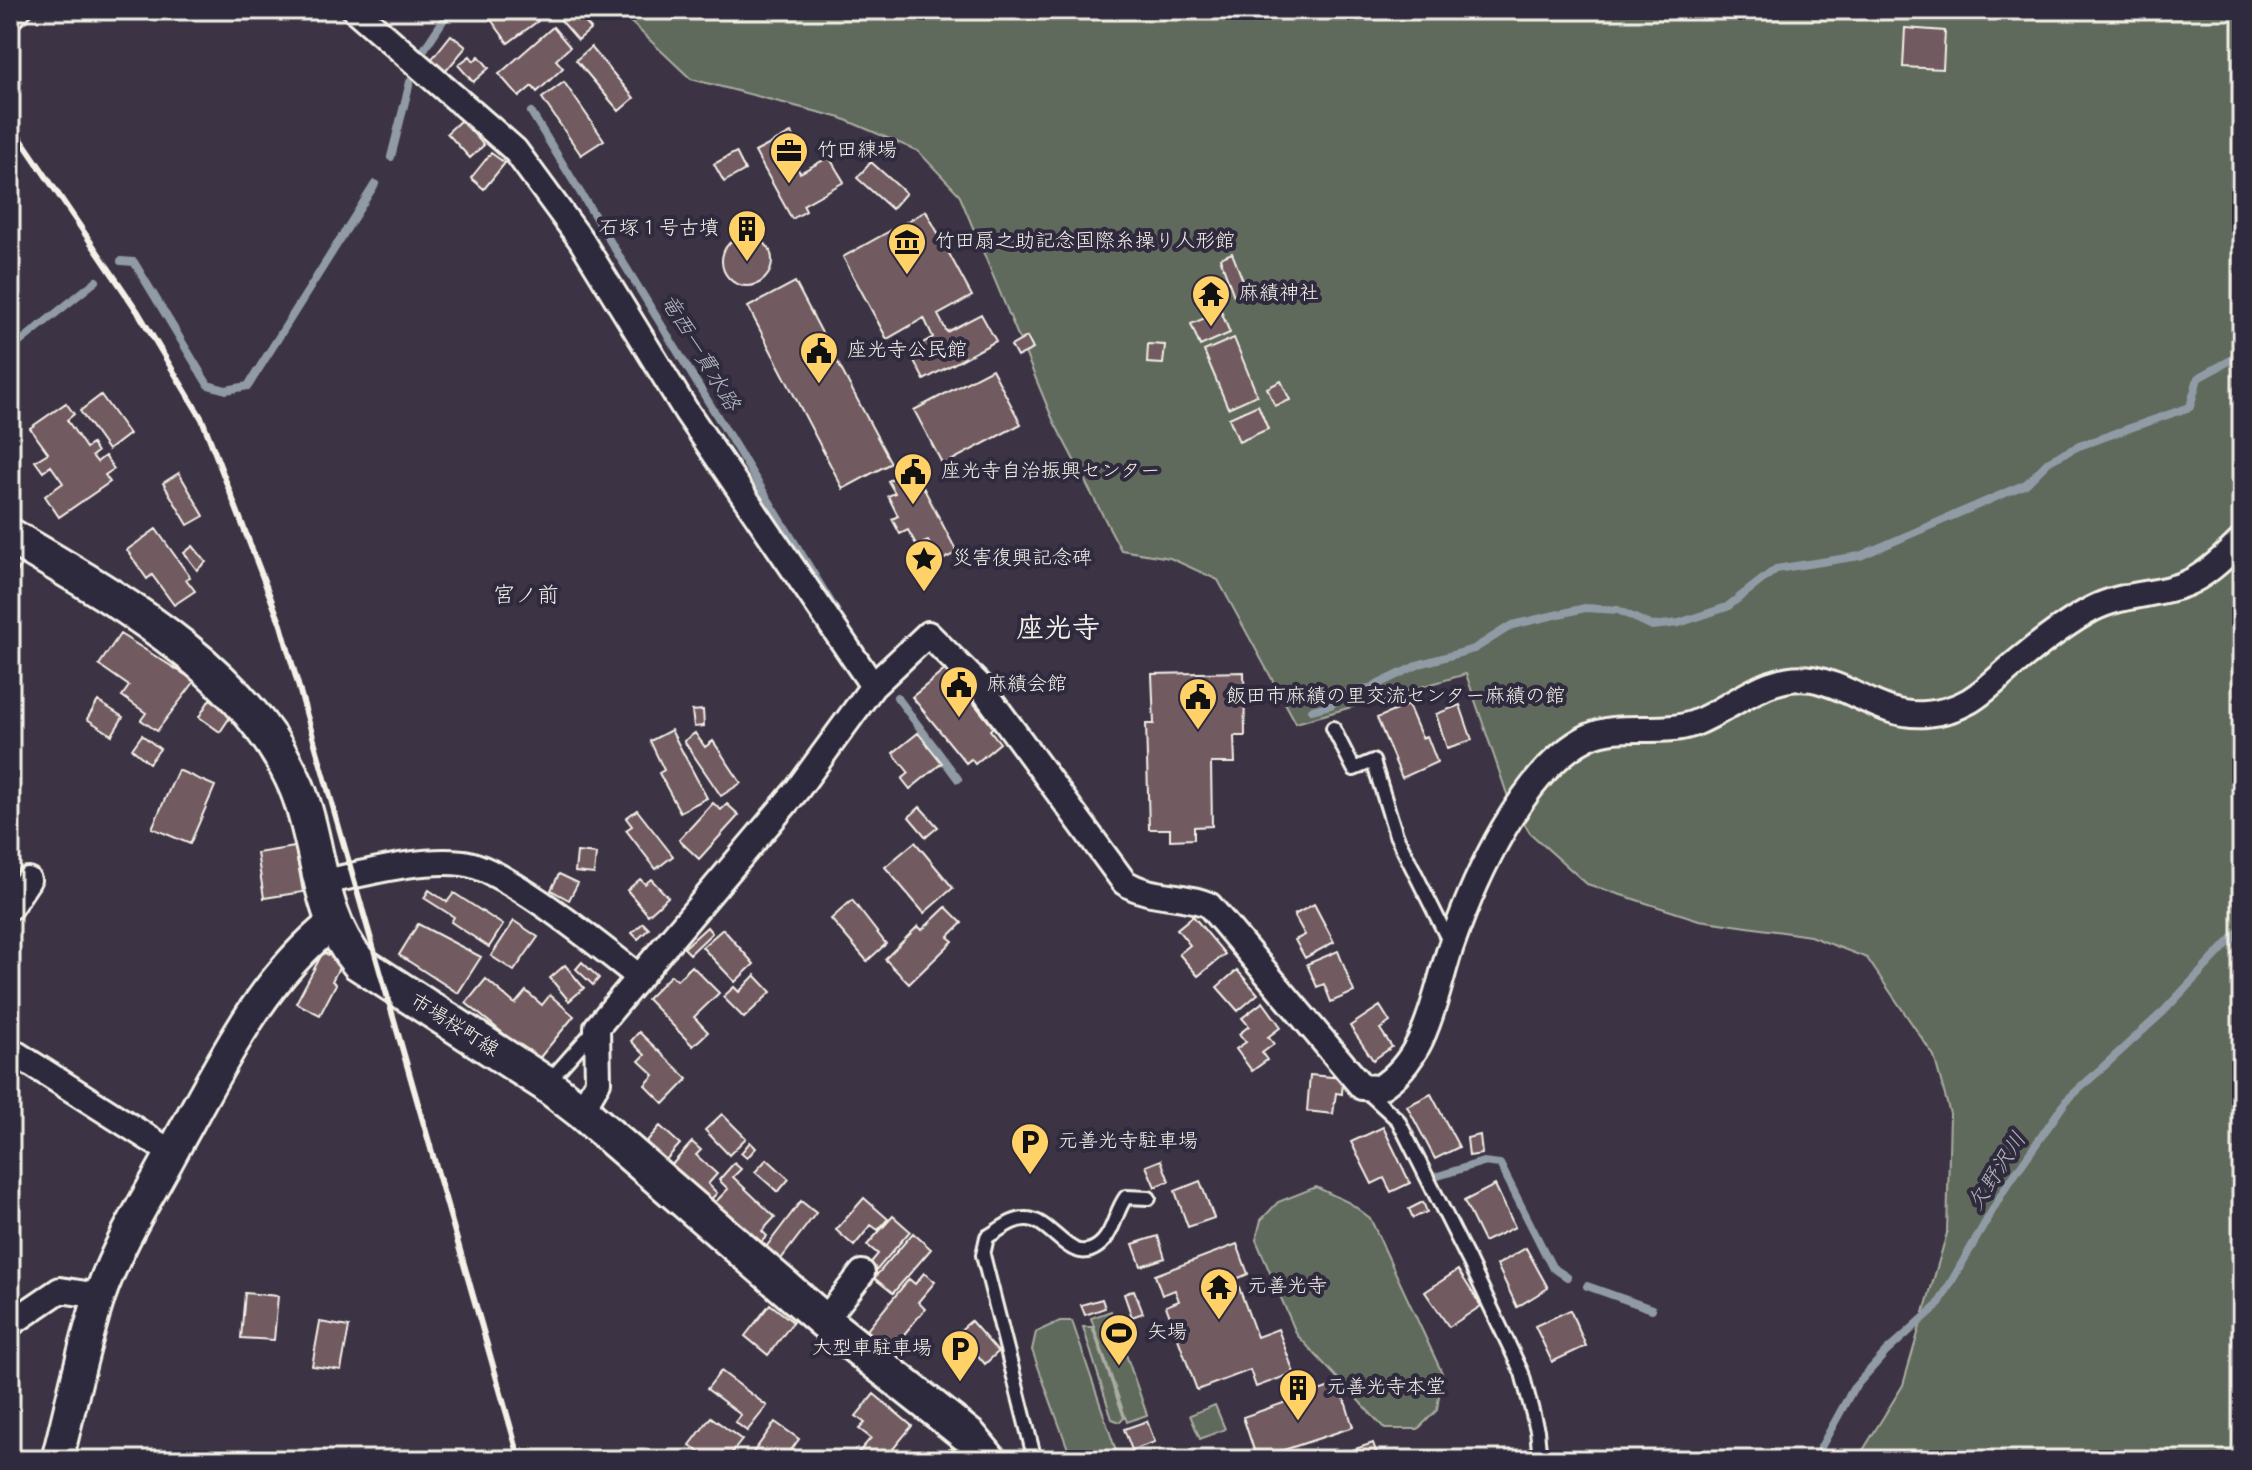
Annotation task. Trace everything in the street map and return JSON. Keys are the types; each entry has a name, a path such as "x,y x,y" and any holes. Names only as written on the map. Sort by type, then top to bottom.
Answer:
{"main road":[{"name":"市場桜町線","path":"10,536 93,585 176,640 242,705 279,749 298,791 333,923 342,944 359,963 546,1084 581,1111 824,1321 970,1437 989,1460"}],"street":[{"path":"355,10 515,150 581,240 686,411 873,686"},
{"path":"581,1111 598,1082 597,1027 797,790 873,686 928,634 981,687 1124,882 1139,892 1193,898 1209,905 1362,1087 1379,1088 1408,1064 1423,1038 1451,945 1488,858 1519,804 1560,759 1588,737 1621,729 1692,725 1787,678 1813,679 1886,711 1923,715 1956,710 1987,691 2020,659 2092,609 2133,593 2184,585 2208,571 2242,540"},
{"path":"324,882 412,865 465,863 496,877 568,921 638,976"},
{"path":"10,907 28,880"},
{"path":"57,1460 100,1296 135,1219 275,979 301,948 333,923"},
{"path":"10,1050 172,1153"},
{"path":"824,1321 862,1273"},
{"path":"10,1324 60,1290 100,1296"}],"lane":[{"path":"10,25 26,10"},
{"path":"1333,728 1354,769 1373,761 1396,835 1451,945"},
{"path":"546,1084 597,1027"},
{"path":"1362,1087 1398,1120 1469,1261 1522,1373 1537,1430 1540,1460"},
{"path":"1035,1460 983,1255 987,1237 1013,1221 1029,1219 1042,1224 1071,1249 1083,1252 1098,1246 1109,1233 1119,1205 1126,1197 1149,1198"}],"green space":[{"path":"618,10 2242,10 2242,1460 1857,1460 1903,1385 1947,1233 1950,1114 1934,1056 1867,958 1810,936 1699,920 1587,884 1530,833 1508,797 1466,674 1296,723 1218,580 1170,558 1121,550 1053,420 959,194 918,151 841,118 691,79"},
{"path":"1316,1187 1350,1203 1370,1218 1442,1373 1437,1410 1418,1429 1385,1429 1297,1335 1256,1240 1261,1220 1278,1202"},
{"name":"矢場","path":"1111,1311 1147,1415 1127,1422 1091,1318"},
{"path":"1060,1321 1072,1321 1117,1454 1115,1460 1072,1460 1032,1350 1036,1332"},
{"path":"1083,1327 1092,1327 1124,1418 1120,1422 1112,1419"},
{"path":"1215,1405 1225,1429 1200,1439 1190,1415"}],"building":[{"path":"484,10 530,10 538,21 508,43"},
{"path":"567,10 574,10 591,29 578,40 559,18"},
{"path":"553,27 570,47 556,60 563,68 537,92 532,86 519,97 499,74"},
{"path":"1905,28 1945,31 1943,69 1903,67"},
{"path":"451,35 466,47 445,72 431,60"},
{"path":"591,47 634,98 619,111 576,60"},
{"path":"470,56 474,61 479,56 489,68 473,82 458,65"},
{"path":"564,82 604,140 581,155 542,98"},
{"path":"461,120 484,145 470,158 447,133"},
{"path":"791,133 801,150 791,156 800,173 829,157 844,182 803,205 806,211 792,219 755,152"},
{"path":"736,152 745,170 724,182 714,164"},
{"path":"491,153 505,163 484,189 471,178"},
{"path":"871,162 906,193 892,209 857,178"},
{"name":"竹田扇之助記念国際糸操り人形館","path":"926,211 972,296 938,315 947,332 981,314 996,341 924,380 909,351 933,337 924,318 887,339 843,257"},
{"name":"石塚１号古墳","path":"747,236 765,243 772,261 765,279 747,286 729,279 722,261 729,243"},
{"path":"1232,253 1247,291 1234,296 1220,258"},
{"name":"座光寺公民館","path":"795,282 891,463 843,489 748,307"},
{"name":"麻績神社","path":"1221,311 1230,333 1200,346 1191,324"},
{"path":"1027,337 1033,349 1017,357 1011,346"},
{"path":"1234,338 1257,395 1228,408 1204,351"},
{"path":"1148,344 1165,345 1163,364 1147,363"},
{"path":"992,369 1021,424 943,465 914,410"},
{"path":"1281,381 1290,400 1275,406 1267,388"},
{"path":"101,395 129,434 108,450 80,411"},
{"path":"66,403 74,414 67,420 86,448 92,444 97,452 92,456 97,462 105,456 114,469 105,475 110,482 59,517 45,496 63,483 51,466 43,472 35,461 48,453 30,428"},
{"path":"1258,405 1268,429 1239,442 1229,418"},
{"name":"座光寺自治振興センター","path":"913,468 957,552 939,562 928,541 917,546 908,530 900,534 892,519 898,516 888,496 895,493 888,481"},
{"path":"179,473 204,516 188,525 163,483"},
{"path":"156,529 190,577 186,579 195,591 174,605 152,575 147,579 127,550"},
{"path":"193,546 206,562 197,570 184,553"},
{"path":"10,554 23,562 10,585"},
{"path":"120,634 195,681 157,731 141,720 146,713 122,696 129,686 99,665"},
{"path":"946,669 993,727 990,730 1000,743 975,764 971,759 966,763 912,697"},
{"path":"1244,672 1245,736 1234,736 1235,763 1211,763 1212,826 1194,827 1194,839 1170,840 1170,829 1149,829 1146,724 1154,724 1152,674"},
{"path":"1398,688 1404,701 1388,709 1381,697"},
{"path":"210,699 232,714 220,732 199,717"},
{"path":"98,701 123,717 112,735 87,719"},
{"path":"1408,705 1422,738 1427,736 1437,762 1402,778 1377,718"},
{"path":"1460,705 1472,740 1447,748 1436,714"},
{"path":"703,710 704,726 694,727 692,711"},
{"path":"671,730 707,798 680,812 659,773 664,770 650,741"},
{"path":"695,733 705,747 713,741 741,783 721,796 684,741"},
{"path":"918,733 942,763 910,789 902,779 909,773 893,753"},
{"path":"142,735 160,749 149,763 132,749"},
{"path":"178,770 215,786 190,844 152,828"},
{"path":"713,803 721,810 727,804 739,815 699,859 679,840"},
{"path":"920,807 938,827 926,837 909,817"},
{"path":"637,810 673,856 656,869 626,830 632,826 626,818"},
{"path":"915,842 953,888 924,913 885,867"},
{"path":"295,847 303,892 264,898 257,853"},
{"path":"577,852 596,854 594,874 575,872"},
{"path":"559,874 578,883 569,900 551,890"},
{"path":"640,879 645,884 651,879 668,897 648,915 627,890"},
{"path":"429,890 447,902 454,893 503,925 489,947 451,922 454,917 424,898"},
{"path":"852,900 886,944 867,961 831,919"},
{"path":"1314,904 1334,942 1305,958 1295,940 1305,935 1294,915"},
{"path":"946,907 962,923 948,937 953,941 909,984 885,959 918,926 922,930"},
{"path":"1193,916 1225,954 1198,976 1179,954 1190,945 1177,929"},
{"path":"514,921 538,937 514,971 491,956"},
{"path":"643,923 649,929 638,939 632,933"},
{"path":"418,924 481,957 458,993 399,955"},
{"path":"707,927 712,933 690,954 684,948"},
{"path":"723,929 754,964 735,982 702,947"},
{"path":"1338,951 1354,992 1331,1002 1324,984 1317,987 1307,964"},
{"path":"323,952 342,962 332,981 336,984 320,1015 296,1003"},
{"path":"582,962 599,978 593,985 576,969"},
{"path":"565,965 584,988 569,1001 550,978"},
{"path":"692,966 719,993 694,1017 708,1032 693,1046 647,999 671,975 677,980"},
{"path":"1237,970 1258,994 1238,1011 1217,987"},
{"path":"755,975 771,992 744,1018 723,997 734,987 739,992"},
{"path":"486,979 515,1004 526,991 542,1005 550,995 574,1016 537,1061 466,1003"},
{"path":"1263,1002 1281,1027 1268,1037 1274,1044 1262,1053 1267,1060 1252,1071 1236,1049 1246,1042 1239,1034 1249,1026 1242,1018"},
{"path":"1380,1006 1390,1022 1380,1029 1392,1047 1373,1060 1350,1026"},
{"path":"639,1032 688,1079 664,1104 645,1085 654,1075 639,1061 645,1055 631,1041"},
{"path":"1310,1075 1343,1078 1342,1094 1336,1093 1333,1114 1307,1111"},
{"path":"1431,1094 1459,1147 1435,1159 1407,1106"},
{"path":"722,1114 746,1138 729,1155 705,1130"},
{"path":"660,1126 680,1144 655,1172 635,1155"},
{"path":"1383,1127 1410,1183 1391,1192 1384,1178 1372,1184 1351,1142"},
{"path":"1480,1135 1482,1154 1469,1156 1467,1138"},
{"path":"692,1142 701,1150 696,1155 717,1174 708,1184 717,1193 699,1212 661,1177"},
{"path":"750,1142 756,1148 747,1158 741,1153"},
{"path":"767,1159 789,1179 778,1192 755,1172"},
{"path":"1161,1160 1169,1181 1155,1187 1146,1166"},
{"path":"734,1163 741,1169 733,1177 775,1217 762,1231 767,1236 751,1253 707,1211 728,1189 719,1180"},
{"path":"1200,1181 1214,1218 1188,1227 1175,1191"},
{"path":"1495,1185 1515,1227 1484,1242 1464,1201"},
{"path":"864,1198 888,1219 878,1230 871,1225 854,1246 836,1230"},
{"path":"801,1201 816,1213 781,1259 766,1247"},
{"path":"1423,1202 1427,1212 1413,1218 1409,1209"},
{"path":"893,1216 910,1231 875,1272 868,1266 878,1254 867,1245"},
{"path":"913,1233 931,1249 893,1293 874,1278"},
{"path":"1158,1236 1165,1258 1141,1266 1133,1244"},
{"path":"1237,1244 1248,1274 1236,1279 1257,1337 1278,1329 1294,1373 1256,1387 1250,1370 1197,1390 1166,1306 1179,1301 1175,1290 1162,1295 1155,1275"},
{"path":"1526,1248 1548,1288 1517,1307 1497,1265"},
{"path":"1458,1270 1481,1306 1449,1327 1425,1292"},
{"path":"924,1273 935,1282 918,1302 925,1309 891,1350 867,1330 909,1279 915,1284"},
{"path":"1134,1290 1143,1313 1132,1317 1124,1294"},
{"path":"245,1293 278,1296 274,1340 241,1338"},
{"path":"1102,1299 1105,1308 1085,1315 1081,1305"},
{"path":"770,1304 793,1322 768,1355 745,1336"},
{"path":"1570,1310 1586,1346 1552,1362 1535,1326"},
{"path":"971,1321 998,1352 985,1364 958,1332"},
{"path":"320,1322 349,1327 341,1370 312,1366"},
{"path":"721,1371 767,1406 747,1431 735,1422 741,1415 707,1389"},
{"name":"元善光寺本堂","path":"1333,1386 1335,1393 1342,1391 1353,1427 1257,1459 1243,1417"},
{"path":"874,1394 912,1426 884,1460 867,1460 858,1453 871,1438 859,1429 865,1423 856,1416"},
{"path":"711,1417 742,1440 726,1460 710,1460 690,1445"},
{"path":"1147,1421 1155,1442 1132,1450 1124,1429"},
{"path":"775,1422 799,1439 784,1460 748,1460"},
{"path":"959,1442 973,1460 937,1460"},
{"path":"1373,1443 1379,1460 1333,1460 1332,1457"}],"waterway":[{"path":"423,51 450,10"},
{"path":"391,157 410,82"},
{"name":"竜西一貫水路","path":"531,112 837,612"},
{"path":"121,261 134,262 208,385 226,390 248,386 375,184"},
{"path":"10,350 96,281"},
{"path":"1312,710 1331,705 1345,693 1370,688 1420,664 1474,649 1512,625 1585,608 1618,610 1652,626 1679,623 1727,607 1776,569 1860,556 2026,484 2049,461 2079,446 2190,407 2198,378 2242,354"},
{"name":"竜西一貫水路","path":"897,697 958,779"},
{"name":"欠野沢川","path":"1820,1460 1821,1447 1853,1389 1886,1352 1938,1305 2004,1190 2066,1101 2164,1011 2242,928"},
{"path":"1438,1176 1483,1162 1500,1164 1552,1267 1567,1277"},
{"path":"1587,1286 1652,1309"}],"railway":[{"path":"10,123 138,312 202,419 281,625 520,1460"}],"place":[{"name":"竹田練場","path":"789,185"},
{"name":"石塚１号古墳","path":"747,263"},
{"name":"竹田扇之助記念国際糸操り人形館","path":"907,276"},
{"name":"麻績神社","path":"1211,328"},
{"name":"座光寺公民館","path":"819,385"},
{"name":"座光寺自治振興センター","path":"913,506"},
{"name":"災害復興記念碑","path":"924,593"},
{"name":"麻績会館","path":"959,719"},
{"name":"飯田市麻績の里交流センター麻績の館","path":"1198,731"},
{"name":"元善光寺駐車場","path":"1030,1176"},
{"name":"元善光寺","path":"1219,1321"},
{"name":"矢場","path":"1119,1367"},
{"name":"大型車駐車場","path":"960,1383"},
{"name":"元善光寺本堂","path":"1298,1422"}],"district":[{"name":"宮ノ前","path":"526,596"},
{"name":"座光寺","path":"1058,629"}]}
